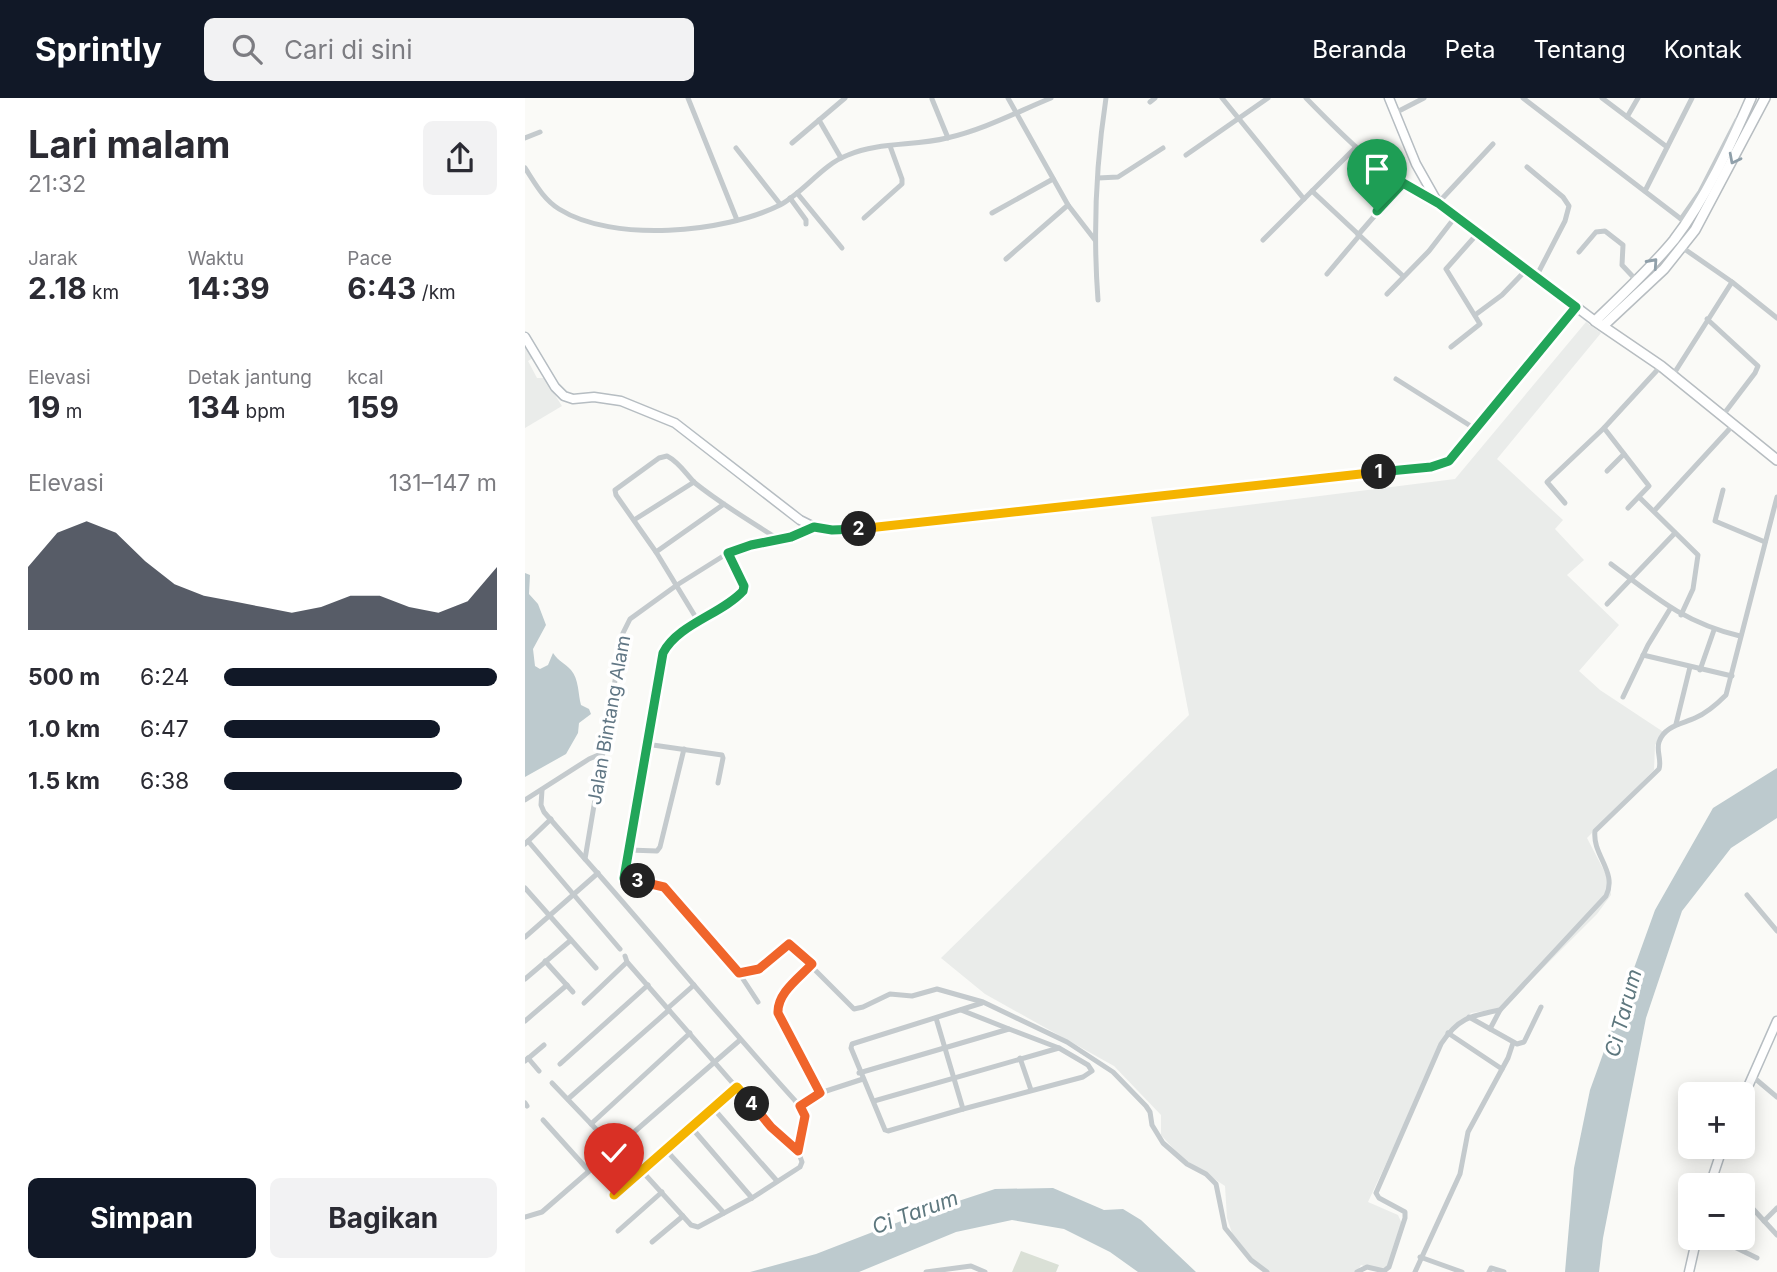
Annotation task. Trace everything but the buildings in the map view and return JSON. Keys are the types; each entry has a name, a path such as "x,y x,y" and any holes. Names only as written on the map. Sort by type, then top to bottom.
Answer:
{"main road":[{"path":"1599,323 1637,281 1685,220 1720,162 1749,98"},
{"path":"1599,323 1664,269 1683,248 1765,98"},
{"path":"1599,323 1661,366 1777,460"}],"street":[{"path":"688,98 737,220"},
{"path":"792,143 845,98"},
{"path":"1009,98 1068,205 1095,240"},
{"path":"525,168 543,195 559,209 613,228 634,231 721,224 780,205 841,158 854,153 948,138 1051,98"},
{"path":"1098,300 1095,240 1106,98"},
{"path":"1222,98 1304,199"},
{"path":"1186,155 1268,98"},
{"path":"1306,98 1356,147 1403,183 1438,203 1599,323"},
{"path":"1389,98 1421,175 1438,203"},
{"path":"1395,113 1413,101 1424,98"},
{"path":"1602,98 1667,147"},
{"path":"1627,117 1638,98"},
{"path":"1646,191 1692,98"},
{"path":"932,99 948,138"},
{"path":"1526,99 1695,230"},
{"path":"818,120 841,158"},
{"path":"525,138 540,132"},
{"path":"1438,203 1493,144"},
{"path":"864,218 902,184 890,146"},
{"path":"1263,240 1356,147"},
{"path":"736,148 780,205"},
{"path":"1098,178 1118,177 1163,148"},
{"path":"1527,167 1563,197 1569,206 1565,221 1536,277"},
{"path":"992,213 1053,179"},
{"path":"1327,274 1403,183"},
{"path":"1313,191 1403,276"},
{"path":"797,193 842,248"},
{"path":"790,198 806,224"},
{"path":"1006,259 1068,205"},
{"path":"1387,294 1429,251 1455,216"},
{"path":"1579,252 1596,232 1605,231 1623,245 1622,265 1637,281"},
{"path":"1451,347 1479,326 1446,269 1478,233"},
{"path":"1683,248 1777,318"},
{"path":"1475,315 1502,295 1527,269"},
{"path":"1672,375 1732,282"},
{"name":"Jalan Bintang Alam","path":"585,859 625,625 677,585 728,553 802,534 814,527 846,530 1431,467 1449,461 1576,307"},
{"path":"1707,319 1758,366 1723,415"},
{"path":"525,337 555,387 564,396 573,399 594,397 621,401 675,423 787,512 814,527"},
{"path":"1565,503 1547,482 1604,428 1661,366"},
{"path":"1396,379 1477,430"},
{"path":"1654,511 1734,425"},
{"path":"1604,428 1649,486 1628,508"},
{"path":"1607,471 1624,454"},
{"path":"698,621 656,552 616,495 616,488 659,458 667,456 694,482 778,539"},
{"path":"634,520 694,482"},
{"path":"1723,490 1715,521 1765,542"},
{"path":"1490,1029 1500,1010 1606,897 1610,883 1595,841 1595,831 1658,769 1661,761 1659,741 1664,733 1676,724 1696,718 1717,705 1726,695 1777,497"},
{"path":"1640,498 1698,555 1693,589 1681,615"},
{"path":"656,552 724,504"},
{"path":"1607,604 1675,533"},
{"path":"728,553 744,586 743,591 698,621 667,646 663,653 624,878 661,886 739,973 758,1002"},
{"path":"1611,564 1670,609 1714,630 1741,636"},
{"path":"1623,697 1643,655 1670,609"},
{"path":"1700,670 1714,630"},
{"path":"1643,655 1732,676"},
{"path":"1676,724 1690,667"},
{"path":"646,744 722,755 718,783"},
{"path":"629,850 652,852 660,847 684,749"},
{"path":"525,800 603,753"},
{"path":"543,790 541,804 551,819 800,1106 805,1116 798,1151"},
{"path":"551,819 527,843 620,949"},
{"path":"525,937 598,873"},
{"path":"526,890 596,968"},
{"path":"1747,895 1777,931"},
{"path":"525,979 571,940"},
{"path":"739,973 759,969 789,944 812,964 854,1009 890,994 912,996 937,989 983,1002 1067,1042 1114,1072 1146,1106 1150,1112 1151,1125 1163,1143 1216,1184 1225,1228 1251,1260 1267,1272"},
{"path":"552,1083 615,1150 662,1192 691,1225 698,1227 752,1198 800,1167 802,1162 798,1151 771,1127 626,959 584,1003"},
{"path":"545,961 573,992"},
{"path":"812,964 783,995 777,1007 820,1093"},
{"path":"525,1021 567,985"},
{"path":"560,1064 648,985"},
{"path":"568,1099 694,985"},
{"path":"961,1010 1059,1048 1088,1065 1091,1074 888,1131 882,1127 874,1101 861,1076 852,1044 983,1002"},
{"path":"1469,1017 1513,1044 1524,1042 1541,1007"},
{"path":"1357,1272 1367,1266 1384,1272 1389,1267 1405,1212 1376,1193 1441,1044 1457,1023 1469,1017 1500,1010"},
{"path":"936,1018 963,1109"},
{"path":"1750,1082 1777,1021"},
{"path":"800,1106 820,1093 861,1076 1009,1030"},
{"path":"591,1124 690,1033"},
{"path":"1448,1033 1502,1069"},
{"path":"526,1217 542,1212 740,1040"},
{"path":"1415,1272 1460,1174 1468,1132 1513,1044"},
{"path":"539,1071 526,1060 544,1045"},
{"path":"874,1101 1059,1048"},
{"path":"1020,1058 1031,1090"},
{"path":"1752,1076 1777,1097"},
{"path":"614,1195 737,1087"},
{"path":"713,1108 777,1181"},
{"path":"543,1120 589,1171"},
{"path":"691,1127 752,1198"},
{"path":"665,1149 724,1213"},
{"path":"618,1231 662,1192"},
{"path":"1764,1221 1777,1208"},
{"path":"1755,1211 1777,1235"},
{"path":"652,1242 683,1216"},
{"path":"1690,1272 1694,1250"},
{"path":"1741,1250 1757,1258"},
{"path":"1420,1257 1462,1272"},
{"path":"926,1272 971,1266 985,1272"},
{"path":"1489,1272 1490,1268 1504,1272"}],"shaded area":[{"path":"1586,322 1601,333 1497,459 1563,520 1555,529 1584,560 1567,575 1619,625 1579,671 1600,690 1665,733 1655,745 1654,770 1587,838 1610,882 1611,895 1597,914 1503,1008 1471,1013 1443,1042 1368,1202 1398,1215 1403,1226 1387,1269 1379,1272 1361,1265 1357,1272 1264,1272 1233,1236 1227,1218 1225,1186 1181,1157 1161,1135 1161,1115 1114,1066 985,994 941,958 1189,715 1151,517 1455,479"},
{"path":"525,345 533,358 528,361 537,378 544,378 562,406 525,428"},
{"path":"1021,1251 1059,1265 1056,1272 1012,1272"}],"water":[{"path":"525,573 530,575 529,594 538,604 546,625 533,649 535,666 540,669 548,665 553,653 574,674 581,705 589,709 591,714 579,723 578,733 566,754 525,777"},
{"name":"Ci Tarum","path":"1777,768 1777,818 1731,848 1682,911 1646,1018 1603,1238 1599,1272 1565,1272 1574,1168 1590,1090 1655,910 1713,808"},
{"path":"1053,1188 1104,1210 1123,1209 1141,1220 1196,1272 1138,1272 1110,1252 1064,1229 1012,1220 956,1232 859,1272 750,1272 816,1254 922,1213 995,1189"}],"route":[{"path":"614,1195 737,1087 771,1127 798,1151 805,1116 800,1106 820,1093 777,1007 783,995 812,964 792,946 785,944 759,969 739,973 664,887 624,878 663,653 667,646 698,621 743,591 744,586 728,553 735,549 791,537 814,527 846,530 1431,467 1448,462 1576,307 1438,203 1403,183 1377,211"}]}
